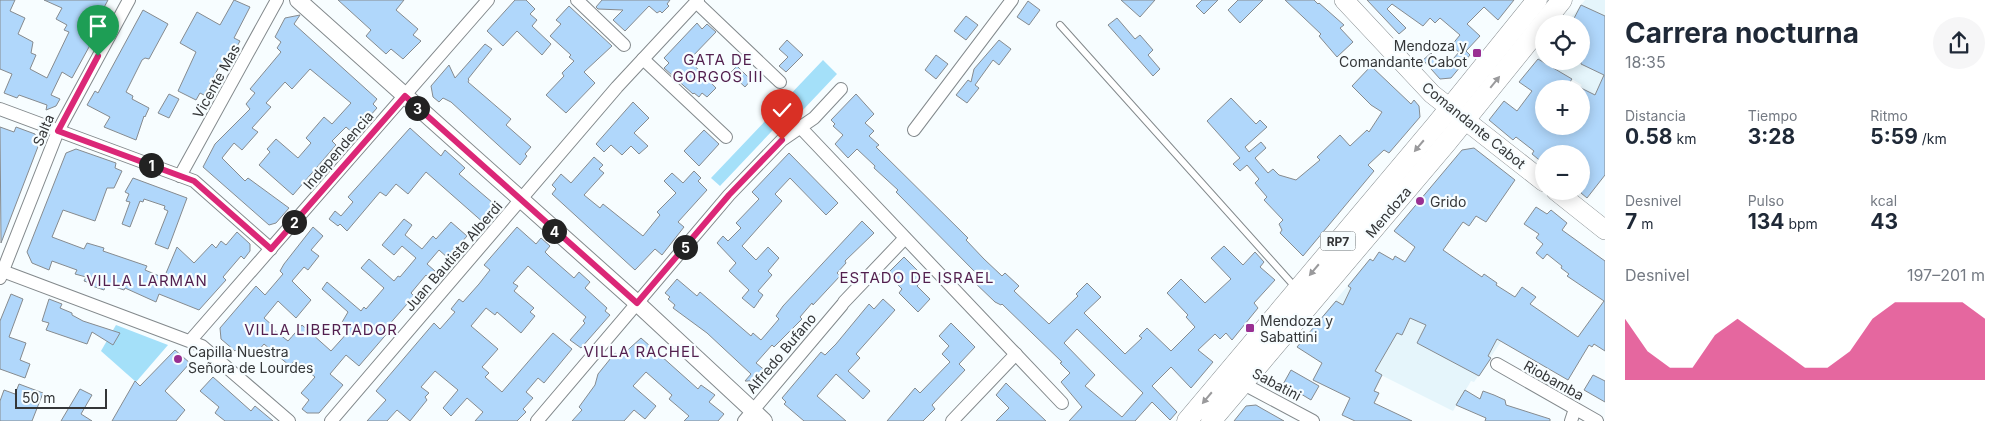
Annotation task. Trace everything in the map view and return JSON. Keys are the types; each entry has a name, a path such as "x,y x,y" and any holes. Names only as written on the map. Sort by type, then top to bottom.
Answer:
{"main road":[{"name":"Comandante Cabot","path":"1344,0 1432,94 1535,175"},
{"name":"Mendoza","path":"1188,421 1235,379 1457,114 1537,0"},
{"name":"Mendoza","path":"1211,421 1235,379 1297,290 1562,0"},
{"path":"1567,200 1605,230"}],"street":[{"name":"Salta","path":"1,273 58,131 129,0"},
{"name":"Vicente Mas","path":"180,176 277,0"},
{"path":"298,0 637,303 754,418"},
{"name":"Independencia","path":"190,341 488,0"},
{"path":"577,0 624,45"},
{"path":"914,130 1012,0"},
{"path":"697,1 780,82"},
{"name":"Juan Bautista Alberdi","path":"331,421 617,87 697,1"},
{"path":"643,59 726,137"},
{"path":"537,421 729,195 782,140 814,118 841,89"},
{"path":"0,109 194,181 271,249"},
{"path":"800,127 1062,403"},
{"name":"Alfredo Bufano","path":"754,418 843,304 905,238"},
{"path":"1,273 202,346 289,421"},
{"path":"952,421 1016,354"},
{"name":"Riobamba","path":"1496,364 1573,415 1597,421"},
{"name":"Sabatini","path":"1235,379 1312,421"}],"lane":[{"path":"1060,25 1297,290"}],"shaded area":[{"path":"1585,0 1605,0 1605,119 1590,100 1590,80 1574,80 1557,70 1590,70 1590,15 1573,15"},
{"path":"823,60 837,74 802,111 789,113 720,186 711,178"},
{"path":"1370,259 1502,340 1474,382 1471,381 1453,411 1305,337"},
{"path":"116,325 168,345 136,382 101,351"}],"building":[{"path":"0,0 15,0 10,11 25,18 18,34 33,42 31,53 36,55 30,69 47,78 69,32 64,30 67,25 56,19 62,8 44,0 108,0 101,13 106,16 72,78 62,72 51,95 60,99 56,106 46,110 47,105 19,95 17,98 4,93 12,74 0,69"},
{"path":"234,0 250,7 234,38 240,41 225,68 220,65 204,95 200,93 196,100 178,91 196,52 180,43 197,12 220,25"},
{"path":"338,0 404,0 396,10 418,29 413,35 421,41 403,59 391,49 386,54 366,36 371,30"},
{"path":"515,0 526,0 535,9 530,14 537,20 532,26 551,44 542,55 517,31 503,46 487,31"},
{"path":"602,0 670,0 667,4 669,6 662,13 660,11 657,13 649,6 625,31 613,20 623,10 598,9 596,7"},
{"path":"1121,0 1155,0 1140,17"},
{"path":"1202,0 1218,0 1204,14 1196,6"},
{"path":"1238,0 1263,0 1240,23 1228,10"},
{"path":"1285,0 1314,0 1319,3 1344,25 1340,28 1353,42 1337,57 1319,36 1321,34"},
{"path":"1367,0 1514,0 1498,20 1484,7 1467,24 1480,36 1466,51 1470,55 1451,78 1440,79 1423,60 1431,53 1439,61 1448,65 1459,52 1451,46 1460,35 1440,18 1435,23 1430,18 1423,26 1392,4 1387,9 1406,28 1399,34"},
{"path":"1028,1 1040,10 1029,25 1017,17"},
{"path":"1581,5 1605,16 1605,175 1590,194 1590,145 1535,145 1535,156 1532,154 1534,151 1516,137 1513,140 1489,120 1504,101 1517,111 1532,91 1519,82 1535,63 1535,70 1557,70 1572,79 1535,80 1535,135 1590,135 1590,92 1595,95 1604,75 1590,68 1590,15 1576,15"},
{"path":"569,6 612,46 584,72 595,83 566,113 546,95 564,76 562,73 574,61 569,57 571,55 550,36 561,24 556,20"},
{"path":"143,10 168,24 149,59 145,58 142,60 126,92 133,96 132,99 149,108 144,116 136,140 104,127 110,117 87,105 95,91 98,93"},
{"path":"300,15 294,24 377,99 373,104 377,108 354,134 346,127 332,141 336,145 293,195 259,165 270,152 267,149 276,139 298,158 311,143 306,138 324,117 332,124 351,103 310,69 292,89 285,82 266,103 271,107 252,128 258,132 242,150 234,143 222,158 245,181 248,178 289,208 276,223 269,225 203,167 215,144 250,109 246,104 255,93 250,89 281,52 277,48 281,42 275,37 285,18"},
{"path":"966,16 978,25 966,40 954,31"},
{"path":"1117,18 1135,39 1140,35 1153,50 1148,55 1160,69 1153,76 1108,25"},
{"path":"697,23 702,29 707,24 716,32 689,60 716,88 707,97 702,93 699,97 693,94 664,68 669,63 664,58"},
{"path":"787,40 803,55 786,72 779,66 788,57 779,49"},
{"path":"999,40 1011,49 999,65 993,60 975,85 979,88 967,103 956,95 968,80 971,82 974,69"},
{"path":"485,44 492,49 468,79 468,82 511,119 506,125 531,147 520,165 451,102 443,98 439,102 433,97 431,86 449,65 455,78"},
{"path":"936,55 948,64 936,79 925,70"},
{"path":"737,66 751,80 745,87 730,73"},
{"path":"1371,66 1411,104 1414,100 1419,106 1420,117 1389,153 1384,150 1368,165 1374,171 1303,256 1280,233 1282,230 1279,224 1283,220 1264,200 1267,197 1255,183 1259,179 1247,165 1240,171 1233,164 1240,158 1207,121 1231,98 1256,124 1260,120 1267,127 1245,147 1249,152 1261,142 1266,148 1255,158 1268,173 1273,169 1279,175 1296,180 1320,160 1317,157 1340,135 1350,146 1367,130 1369,132 1382,112 1371,105 1352,86"},
{"path":"169,94 179,99 169,118 158,113"},
{"path":"856,94 874,114 865,123 874,131 869,136 879,145 876,147 968,238 966,240 984,259 1002,276 1005,273 1019,286 1014,291 1049,324 1078,296 1076,294 1087,283 1101,297 1084,313 1125,354 1142,338 1139,336 1147,328 1171,351 1195,327 1186,317 1188,315 1167,293 1181,279 1205,303 1231,279 1211,258 1224,246 1243,265 1255,252 1264,262 1260,267 1275,280 1254,303 1258,308 1232,340 1226,333 1220,339 1215,334 1198,350 1213,362 1191,388 1171,367 1152,386 1177,412 1170,420 1152,402 1135,421 1069,421 1082,407 1061,382 1070,373 1060,363 1062,362 1002,304 995,302 972,280 977,274 896,192 898,190 874,168 875,166 857,149 848,158 835,144 843,135 833,126 835,124 831,120","holes":["1077,329 1143,393 1122,417 1085,386 1095,375 1064,343"]},
{"path":"633,102 649,118 634,133 648,146 639,154 631,146 622,155 611,145 604,152 596,144"},
{"path":"0,127 14,132 16,127 35,134 39,144 1,243"},
{"path":"410,128 441,156 445,150 465,168 459,174 493,203 491,205 496,210 485,224 426,172 408,194 396,184 386,196 380,192 347,231 340,224 338,226 329,219 335,211 341,216 353,202 348,197"},
{"path":"704,130 719,144 699,166 684,151"},
{"path":"1474,148 1515,180 1486,222 1476,216 1469,226 1463,222 1443,250 1482,277 1484,274 1497,283 1496,285 1515,297 1522,287 1536,297 1530,304 1578,337 1604,301 1567,276 1569,274 1561,268 1562,266 1547,254 1543,259 1536,253 1543,244 1536,238 1539,234 1524,224 1536,207 1547,214 1551,210 1567,223 1562,230 1605,261 1605,351 1594,344 1592,347 1589,345 1568,380 1497,339 1488,356 1491,358 1479,376 1417,343 1426,325 1410,318 1402,335 1397,333 1375,371 1382,375 1374,391 1379,393 1374,403 1412,421 1355,421 1342,415 1350,398 1313,380 1322,363 1297,347 1336,301 1343,305 1351,288 1348,286 1370,259 1373,261 1379,252 1393,260 1395,256 1405,262 1415,247 1394,231 1462,150"},
{"path":"76,149 116,163 115,168 122,171 114,188 107,188 95,221 63,210 52,237 84,249 87,243 104,248 103,251 147,266 145,270 164,278 177,247 194,263 212,244 216,248 221,241 226,245 237,232 250,244 250,251 244,259 241,256 223,277 226,280 199,310 159,294 156,302 125,288 124,290 106,284 104,290 89,285 90,283 84,281 86,277 75,274 77,270 52,261 49,270 32,263 27,252 66,153"},
{"path":"789,153 838,203 826,215 790,178 775,194 782,201 742,246 756,260 768,247 779,258 768,271 772,275 758,291 763,295 754,308 742,298 749,290 729,271 736,263 717,243 723,236 728,241 741,228 736,223 759,199 752,192"},
{"path":"594,157 603,165 599,169 604,173 584,195 600,208 603,204 643,236 660,215 657,212 676,193 664,181 672,173 683,183 694,171 701,178 698,181 707,190 678,222 684,227 662,255 655,249 635,270 552,194 556,189 552,185 561,174 571,183"},
{"path":"133,178 187,198 168,249 155,244 168,211 164,209 165,206 144,199 143,202 140,201 130,227 122,224 130,202 126,201 129,194 125,192"},
{"path":"404,219 412,225 405,235 422,249 433,236 436,239 451,222 467,236 448,258 439,250 427,264 435,271 429,278 426,275 411,293 414,296 387,327 390,330 359,366 346,355 330,374 343,385 319,413 307,413 302,409 309,400 301,393 315,377 295,360 290,366 264,344 251,359 238,348 235,351 221,339 220,328 256,286 265,295 283,274 280,271 284,264 313,227 323,236 311,250 319,256 308,270 304,267 292,281 311,300 296,318 278,301 264,318 272,325 270,327 288,341 302,325 331,351 349,331 341,324 348,312 322,289 327,282 361,311 364,307 366,309 384,288 361,268 369,259 394,281 398,276 400,277 416,258 402,246 394,255 382,245"},
{"path":"862,221 874,233 845,261 846,263 837,273 840,276 813,305 812,303 800,317 802,319 774,347 772,345 756,363 767,372 759,381 745,381 751,374 707,333 673,308 675,305 668,299 670,297 665,293 677,279 697,296 700,292 751,336 753,333 761,340 779,319 776,316 783,306"},
{"path":"517,227 536,244 541,238 550,246 545,252 574,278 579,272 590,282 585,288 607,308 605,311 610,315 581,348 570,340 585,323 583,321 586,317 528,266 513,283 518,286 514,291 534,308 530,312 535,316 521,333 497,312 495,315 486,308 471,326 498,349 482,367 489,373 485,377 502,392 553,333 572,349 544,383 538,378 526,392 533,398 523,409 526,412 517,421 475,421 483,412 467,398 451,416 443,408 458,390 435,371 421,387 429,393 425,397 427,400 410,421 397,410 387,421 367,421 386,400 376,391 434,323 440,329 455,312 451,309 459,299 463,302 479,284 490,270 484,265"},
{"path":"904,257 925,278 917,286 930,299 918,312 899,293 902,289 887,274"},
{"path":"11,294 23,299 9,337 26,343 20,360 30,364 25,378 0,369 0,321"},
{"path":"49,299 62,304 60,308 72,313 72,315 83,321 120,333 113,345 92,332 87,344 46,330 49,323 42,321"},
{"path":"883,299 895,310 856,354 860,358 848,371 870,391 863,399 836,374 817,396 846,421 804,421 784,404 786,402 782,398 821,352 825,355 836,344 869,304 874,309"},
{"path":"951,323 975,347 959,364 965,370 932,405 935,409 923,421 887,421 915,388 920,393 950,362 942,354 949,346 939,336"},
{"path":"641,338 698,389 701,385 715,395 709,402 724,414 718,421 684,421 689,416 669,399 672,395 646,372 633,386 656,406 645,419 634,410 624,421 572,421 582,410 579,407 595,385 598,374 615,353 620,357"},
{"path":"175,350 190,363 165,391 185,410 176,421 112,421 135,381 140,386"},
{"path":"1291,370 1319,386 1311,400 1296,391 1294,396 1281,388"},
{"path":"1593,375 1605,381 1605,402 1584,390"},
{"path":"213,377 251,411 255,406 273,421 225,421 215,413 219,407 200,391"},
{"path":"1006,383 1046,421 996,421 1009,408 996,395"},
{"path":"19,384 43,393 32,421 0,421 0,401 4,390 15,394"},
{"path":"80,389 92,395 81,414 92,421 61,421"},
{"path":"1465,390 1480,399 1483,391 1494,395 1505,400 1506,405 1550,419 1550,421 1485,421 1486,418 1456,405"},
{"path":"1256,405 1284,421 1234,421 1246,406"}],"place":[{"name":"Mendoza y Comandante Cabot","path":"1477,53"},
{"name":"Grido","path":"1420,201"},
{"name":"Mendoza y Sabattini","path":"1250,328"},
{"name":"Capilla Nuestra Señora de Lourdes","path":"178,359"}],"district":[{"name":"GATA DE GORGOS III","path":"718,68"},
{"name":"ESTADO DE ISRAEL","path":"917,277"},
{"name":"VILLA LARMAN","path":"147,280"},
{"name":"VILLA LIBERTADOR","path":"321,329"},
{"name":"VILLA RACHEL","path":"642,351"}],"route":[{"path":"98,56 58,131 194,181 271,249 405,96 637,303 729,195 782,140"}]}
